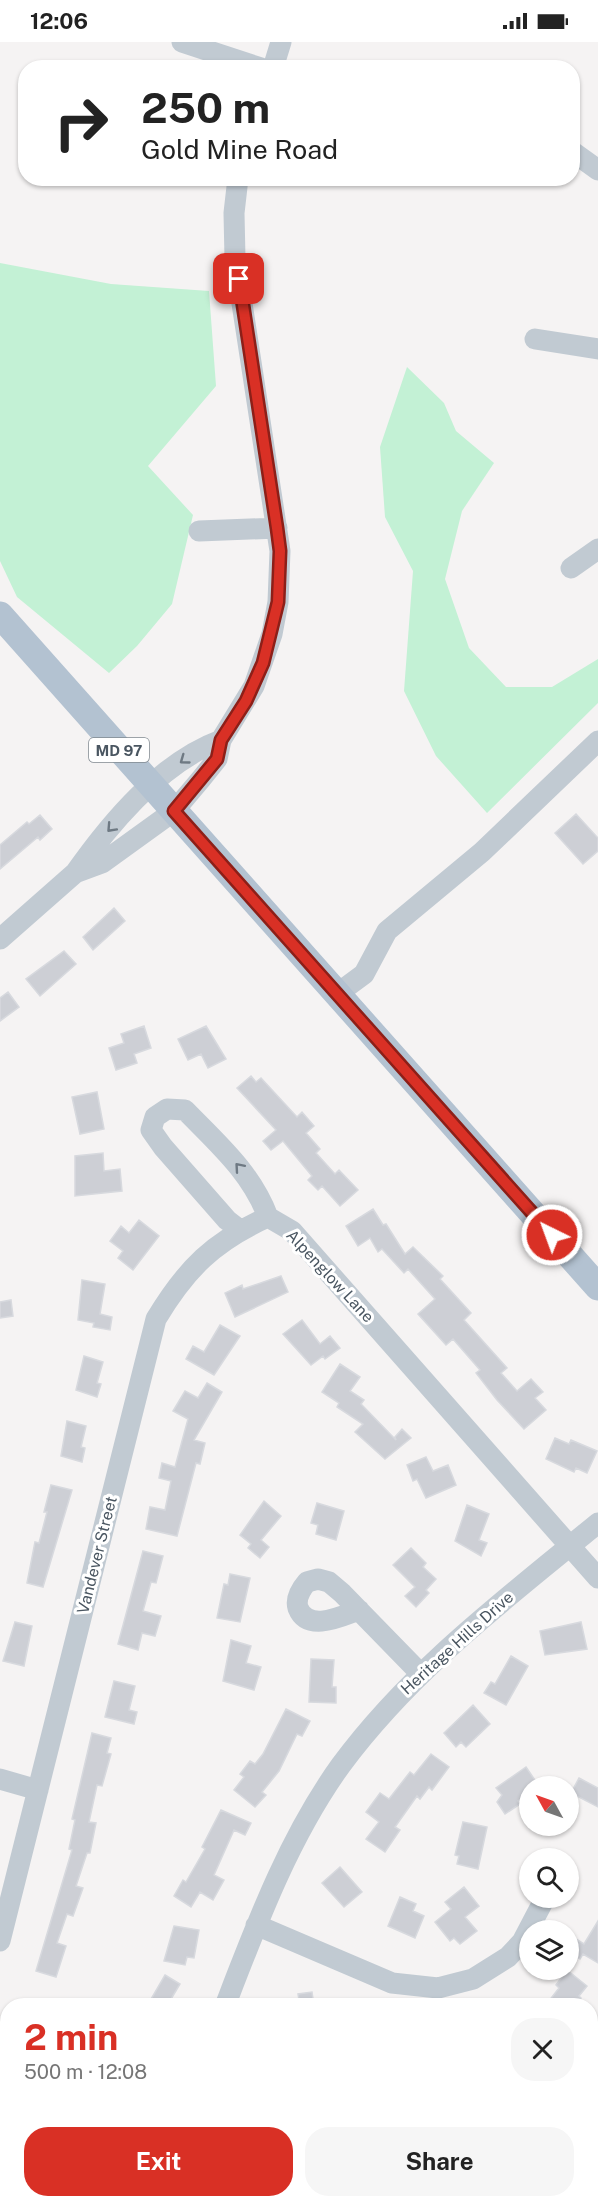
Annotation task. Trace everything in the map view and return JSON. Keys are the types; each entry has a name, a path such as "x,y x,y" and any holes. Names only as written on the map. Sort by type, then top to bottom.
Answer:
{"main road":[{"name":"MD 97","path":"0,615 598,1287"}],"street":[{"path":"182,42 237,60"},
{"path":"275,60 281,42"},
{"path":"580,157 598,170"},
{"path":"75,873 102,863 174,811 217,759 221,740 254,686 272,634 280,582 277,528 235,258 234,213 237,186"},
{"path":"535,339 598,349"},
{"path":"199,531 277,528"},
{"path":"571,568 598,549"},
{"path":"0,939 75,873 92,848 150,785 203,746 221,740"},
{"path":"337,994 364,974 387,931 482,852 598,741"},
{"path":"240,1230 227,1220 162,1147 151,1130 155,1117 167,1109 185,1110 242,1170 259,1192 268,1217"},
{"name":"Vandever Street","path":"0,1941 156,1319 179,1281 217,1245 240,1230 268,1217"},
{"name":"Alpenglow Lane","path":"268,1217 292,1231 598,1578"},
{"name":"Heritage Hills Drive","path":"228,1998 256,1925 297,1839 340,1767 420,1672 598,1523"},
{"path":"359,1610 420,1672"},
{"path":"0,1779 38,1790"},
{"path":"256,1925 392,1983 438,1988 473,1979 508,1957 522,1942 540,1908"}],"green space":[{"path":"0,263 111,284 209,291 216,386 148,466 193,515 172,604 137,646 109,673 17,597 0,561"},
{"path":"407,367 444,403 456,431 494,463 462,511 445,579 469,648 506,687 552,687 598,659 598,703 487,813 436,756 404,691 413,571 385,517 380,447"}],"building":[{"path":"576,814 598,838 598,851 583,864 555,833"},
{"path":"40,815 52,829 40,840 38,837 0,869 0,845 27,822 29,824"},
{"path":"114,908 125,921 93,950 83,937"},
{"path":"64,951 76,964 40,996 26,979"},
{"path":"8,992 19,1007 0,1021 0,998"},
{"path":"144,1026 151,1048 134,1054 137,1063 116,1070 109,1048 124,1043 121,1034"},
{"path":"206,1026 226,1059 208,1068 201,1054 188,1060 178,1039"},
{"path":"251,1076 256,1082 261,1078 297,1117 302,1112 314,1126 306,1133 320,1149 316,1153 335,1174 339,1170 358,1190 340,1206 322,1186 318,1190 308,1180 312,1176 283,1141 271,1150 263,1141 276,1130 237,1088"},
{"path":"97,1092 104,1129 80,1134 72,1097"},
{"path":"103,1153 104,1171 120,1169 122,1191 75,1196 75,1156"},
{"path":"373,1209 383,1225 386,1224 405,1254 413,1247 443,1276 440,1279 471,1313 464,1320 507,1368 501,1373 517,1391 531,1379 543,1392 535,1398 546,1410 524,1429 497,1400 476,1373 480,1370 453,1339 446,1345 418,1314 435,1299 408,1269 404,1273 382,1249 378,1252 370,1238 358,1246 346,1226"},
{"path":"139,1220 159,1236 133,1270 118,1258 123,1251 110,1241 121,1226 129,1233"},
{"path":"281,1276 288,1292 235,1317 225,1293 242,1285 243,1289"},
{"path":"82,1280 105,1284 100,1314 112,1317 110,1330 93,1327 94,1323 78,1320"},
{"path":"11,1300 13,1316 0,1318 0,1302"},
{"path":"302,1320 320,1344 330,1336 340,1348 325,1359 323,1356 311,1365 283,1334"},
{"path":"220,1325 240,1336 214,1375 186,1359 193,1346 204,1352"},
{"path":"84,1356 103,1362 97,1383 101,1384 97,1397 76,1390"},
{"path":"340,1364 360,1377 350,1391 364,1400 361,1404 396,1440 395,1437 402,1429 411,1438 385,1459 355,1432 363,1424 337,1407 339,1403 322,1392"},
{"path":"207,1383 222,1392 194,1440 205,1443 200,1464 196,1463 177,1536 146,1529 150,1507 165,1510 171,1481 159,1478 162,1463 175,1467 188,1419 173,1411 185,1391 198,1398"},
{"path":"67,1421 86,1426 81,1447 85,1448 82,1462 61,1456"},
{"path":"555,1438 569,1444 571,1440 597,1451 587,1473 576,1468 574,1472 546,1459"},
{"path":"426,1457 433,1471 448,1465 456,1485 426,1498 417,1479 413,1481 407,1465"},
{"path":"51,1485 72,1490 43,1587 27,1583 35,1542 39,1543 47,1512 44,1512"},
{"path":"264,1501 281,1516 261,1540 269,1547 260,1558 248,1548 251,1544 240,1535"},
{"path":"317,1503 344,1511 336,1540 316,1534 318,1525 311,1523"},
{"path":"467,1505 489,1514 479,1540 487,1543 481,1556 455,1541"},
{"path":"411,1548 426,1563 423,1567 436,1579 426,1590 429,1593 416,1607 405,1596 415,1587 393,1565"},
{"path":"143,1551 163,1556 156,1583 151,1582 143,1611 161,1616 155,1636 142,1633 138,1650 118,1644"},
{"path":"230,1574 250,1578 240,1622 217,1618 224,1584 228,1585"},
{"path":"15,1622 32,1626 24,1666 3,1661"},
{"path":"581,1622 587,1649 545,1655 540,1631"},
{"path":"231,1640 251,1646 246,1663 261,1667 254,1690 223,1681"},
{"path":"511,1656 528,1666 506,1705 484,1693 491,1682 495,1684"},
{"path":"311,1659 334,1660 332,1687 336,1687 336,1703 309,1702"},
{"path":"114,1681 135,1686 129,1710 137,1712 134,1724 105,1717"},
{"path":"473,1705 490,1724 466,1747 461,1742 456,1747 444,1733"},
{"path":"286,1709 310,1721 302,1736 297,1734 279,1771 262,1792 266,1795 255,1807 234,1790 244,1777 240,1774 250,1761 255,1764 263,1754"},
{"path":"92,1733 111,1738 107,1753 111,1754 102,1786 97,1785 89,1822 96,1823 90,1853 87,1853 76,1886 83,1888 73,1916 67,1914 57,1943 66,1946 56,1977 36,1971 72,1850 69,1849 75,1820 72,1819"},
{"path":"431,1754 449,1767 432,1790 429,1787 420,1799 417,1796 395,1827 400,1830 385,1852 366,1839 379,1822 366,1812 380,1793 389,1799 410,1772 414,1775"},
{"path":"526,1767 532,1776 519,1776 519,1805 505,1814 497,1802 502,1795 496,1788"},
{"path":"579,1778 598,1788 598,1807 579,1797"},
{"path":"221,1810 251,1823 245,1835 234,1830 214,1875 224,1880 213,1900 200,1892 191,1907 174,1896 183,1880 186,1882 205,1849 202,1847"},
{"path":"463,1822 487,1827 478,1869 457,1864 459,1856 455,1855"},
{"path":"340,1867 362,1892 344,1907 322,1883"},
{"path":"464,1887 479,1906 465,1917 477,1931 460,1944 454,1938 450,1941 435,1922 451,1909 445,1902"},
{"path":"400,1897 416,1904 413,1911 424,1916 415,1938 388,1926"},
{"path":"598,1921 598,1963 583,1954 579,1958 579,1941 584,1944"},
{"path":"174,1926 199,1930 194,1958 187,1957 185,1965 164,1961"},
{"path":"165,1975 180,1984 172,1998 152,1998"},
{"path":"560,1980 579,1980 587,1986 579,1996 581,1998 551,1998 559,1988 556,1985"},
{"path":"312,1992 313,1998 299,1998 298,1994"}],"route":[{"path":"239,279 280,551 278,602 272,634 254,686 221,740 217,759 174,811 552,1235"}]}
